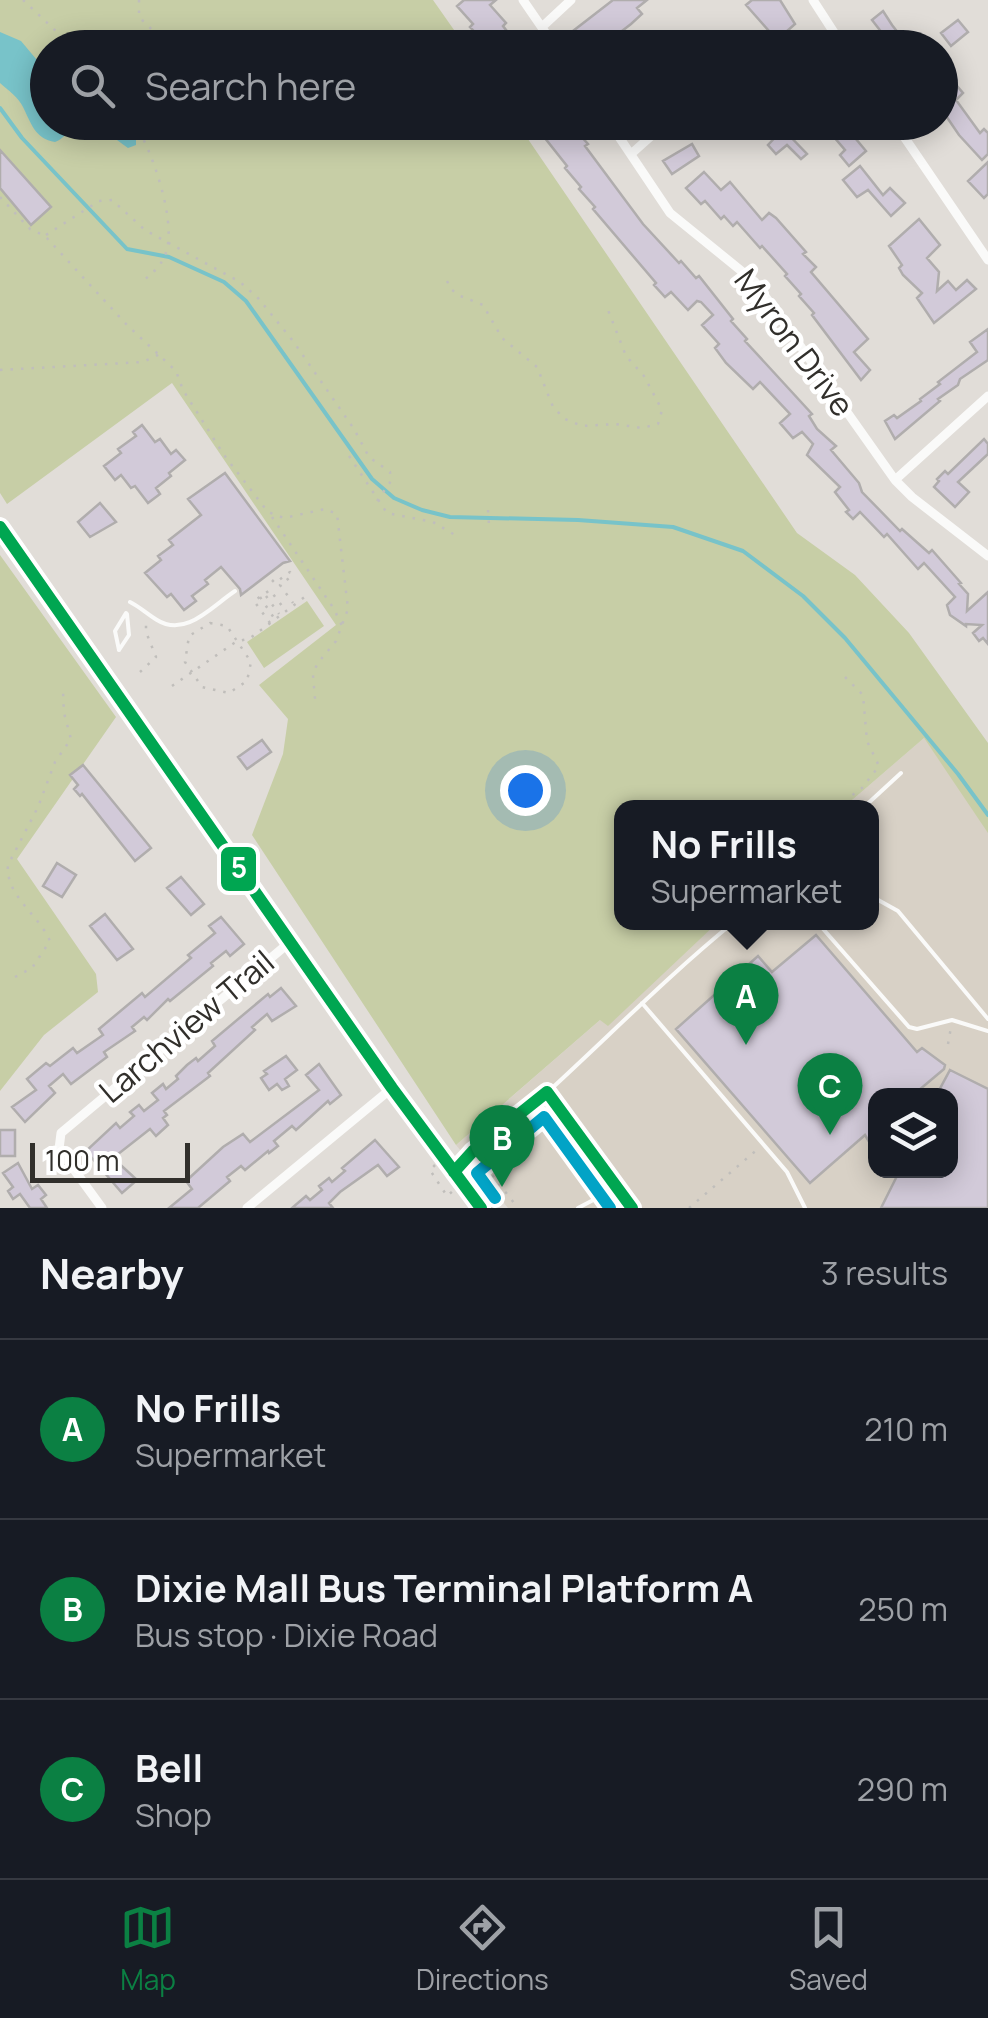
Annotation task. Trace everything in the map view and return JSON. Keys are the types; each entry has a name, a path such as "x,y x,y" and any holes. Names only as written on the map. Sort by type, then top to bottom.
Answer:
{"main road":[{"path":"0,527 392,1088 481,1208"}],"street":[{"path":"523,0 544,30"},
{"path":"542,27 571,0"},
{"path":"813,0 832,30"},
{"name":"Myron Drive","path":"621,140 670,212 755,282 896,480 988,556"},
{"path":"631,154 647,140"},
{"path":"906,140 988,260"},
{"path":"896,480 988,396"},
{"name":"Larchview Trail","path":"102,1208 60,1149 58,1139 62,1131 290,942"},
{"path":"247,1208 392,1088"}],"lane":[{"path":"130,602 169,626 183,625 203,616 234,592"},
{"path":"126,613 129,634 119,650 115,631 126,613"},
{"path":"872,800 901,773"},
{"path":"879,901 898,912 988,1019"},
{"path":"454,1172 473,1151 547,1092 725,930"},
{"path":"824,930 909,1027 952,1020 988,1031"},
{"path":"642,1003 788,1172 805,1208"},
{"path":"547,1092 632,1208"},
{"path":"578,1208 599,1197 608,1208"}],"path":[{"path":"23,0 55,30"},
{"path":"139,0 139,17 153,30"},
{"path":"144,140 161,183 168,246 162,263 144,280"},
{"path":"0,198 30,229 45,236 126,324 176,371 182,390 224,455 268,512 334,608 343,628"},
{"path":"45,236 98,200 118,203 168,246 240,282 293,340 369,457 390,472 392,478 377,500"},
{"path":"447,281 451,290 483,306 502,338 537,367 553,407 564,419 582,426 615,424 642,428 658,424 662,410 644,376 626,356 608,310"},
{"path":"0,370 142,362 160,354"},
{"path":"349,456 387,513 434,522 455,535"},
{"path":"268,512 284,518 325,509 336,514 348,609 336,641 317,664 312,704"},
{"path":"488,510 489,525"},
{"path":"272,580 275,583 290,572 292,576 280,585 294,605"},
{"path":"262,596 270,590 286,611"},
{"path":"262,596 280,616"},
{"path":"262,596 272,621"},
{"path":"172,686 237,641 249,639 306,596"},
{"path":"140,672 156,657 146,632 146,612"},
{"path":"210,623 227,626 251,662 247,680 228,692 202,688 192,672 184,662 189,636 210,623"},
{"path":"845,677 864,695 867,742 879,766 862,788 847,799"},
{"path":"15,977 32,968 50,941 35,914 9,886 7,873 55,762 71,739 63,691"},
{"path":"948,1044 952,1020"},
{"path":"689,1208 762,1142"},
{"path":"442,1156 430,1170 447,1196"},
{"path":"483,1165 518,1208"}],"shaded area":[{"path":"924,738 988,830 988,1208 508,1208 456,1145 704,930 879,930 879,800 852,800"}],"green space":[{"path":"0,0 433,0 454,30 30,30 30,140 529,140 797,533 855,575 909,633 988,743 988,833 924,738 852,800 614,800 614,930 710,930 608,1026 600,1020 456,1145 252,835 283,754 288,719 259,685 336,625 172,383 7,504 0,493"},
{"path":"0,555 116,717 17,859 96,974 98,992 44,1035 0,1091"},
{"path":"307,601 324,626 264,668 247,642"}],"water":[{"path":"0,32 21,41 30,52 30,122 19,100 0,83"},
{"path":"116,140 136,140 136,145 128,148"}],"building":[{"path":"464,0 496,0 490,5 506,23 503,26 506,30 473,30 473,24 457,6"},
{"path":"613,0 647,0 637,8 642,14 623,30 574,30"},
{"path":"752,0 780,0 795,24 788,30 768,30 746,5"},
{"path":"883,11 896,30 880,30 872,20"},
{"path":"958,20 968,32 958,40 958,30 945,30"},
{"path":"958,103 980,133 984,129 988,133 988,154 982,160 959,135"},
{"path":"546,140 584,140 588,144 585,146 643,224 679,263 696,278 699,276 745,341 812,414 809,416 817,429 836,446 831,450 862,492 900,531 929,553 932,550 961,583 968,594 967,611 988,592 988,644 973,633 982,625 966,626 950,615 947,605 955,597 924,563 918,569 887,534 884,537 860,512 853,519 846,512 849,510 835,492 840,487 807,455 813,444 802,432 793,438 780,423 790,414 760,382 753,389 715,348 719,344 702,325 713,315 701,302 688,310 671,292 665,297 593,209"},
{"path":"773,140 794,140 807,154 801,159 787,145 776,154 768,145"},
{"path":"837,140 857,140 866,151 849,166 840,155 845,150"},
{"path":"692,144 699,156 672,174 663,161"},
{"path":"0,150 51,207 31,225 0,188"},
{"path":"988,162 988,194 984,198 968,181"},
{"path":"860,166 883,195 890,188 905,203 891,216 868,190 857,197 843,180"},
{"path":"704,172 721,190 730,182 762,220 769,213 776,218 806,252 803,254 816,267 811,272 868,339 854,352 870,370 861,380 787,274 762,246 737,222 733,226 724,216 721,219 686,188"},
{"path":"919,219 940,245 927,258 939,272 937,291 948,281 956,290 967,280 976,289 934,323 917,298 922,293 903,275 899,268 902,265 889,246"},
{"path":"988,329 988,360 960,379 958,385 895,439 885,421 894,415 897,418 921,401 938,382 977,352 970,342"},
{"path":"142,425 155,442 160,439 171,454 176,450 185,460 156,488 160,494 148,503 135,486 131,488 121,475 115,480 104,466 121,453 118,449 136,436 133,432"},
{"path":"984,439 988,454 958,482 969,492 955,507 934,487 937,479 945,471 948,474"},
{"path":"225,473 290,561 241,595 221,567 205,580 208,584 192,596 196,601 184,610 145,573 173,545 169,540 201,515 188,499"},
{"path":"100,503 116,522 90,537 78,522"},
{"path":"262,740 271,752 247,769 238,757"},
{"path":"83,765 151,848 135,861 74,789 78,785 70,775"},
{"path":"57,863 76,875 62,897 43,886"},
{"path":"181,877 204,904 191,915 167,888"},
{"path":"105,914 133,949 117,960 90,926"},
{"path":"221,917 244,944 230,956 226,951 147,1020 144,1017 132,1027 135,1031 104,1052 107,1057 71,1084 63,1074 49,1086 55,1093 25,1122 12,1107 36,1090 27,1079 46,1063 50,1066 73,1048 77,1053 103,1035 99,1029 191,958 188,955 215,933 209,926"},
{"path":"816,935 917,1052 922,1048 945,1065 921,1088 868,1088 868,1140 865,1135 810,1183 676,1029 758,956 772,972"},
{"path":"281,988 296,1006 272,1021 267,1014 208,1073 210,1076 164,1111 168,1125 156,1136 150,1129 113,1158 137,1180 122,1193 86,1151 116,1123 120,1128 134,1116 130,1112 139,1105 144,1111 158,1100 152,1093 163,1084 166,1089 187,1065 215,1046 212,1041 268,994 270,997"},
{"path":"286,1056 297,1070 285,1079 289,1086 282,1090 277,1084 269,1090 261,1078 267,1074 264,1071"},
{"path":"319,1064 341,1095 330,1104 328,1101 296,1130 292,1126 274,1141 278,1146 269,1153 227,1177 230,1181 198,1208 169,1208 192,1189 186,1181 223,1147 243,1134 250,1142 319,1090 306,1075"},
{"path":"950,1070 988,1089 988,1208 881,1208 896,1178 958,1178 958,1088 940,1088"},
{"path":"0,1130 15,1130 15,1156 0,1156"},
{"path":"375,1140 399,1167 387,1176 378,1165 340,1192 329,1203 333,1208 292,1208 306,1196 310,1200 329,1178 332,1182 345,1171 342,1168"},
{"path":"18,1163 32,1189 38,1185 46,1195 41,1199 47,1208 30,1208 20,1194 13,1199 8,1191 13,1187 3,1173"}],"waterway":[{"path":"0,108 22,138 127,249 169,257 224,282 246,301 372,479 394,498 450,517 673,527 743,551 803,596 845,638 988,815"}],"transit line":[{"name":"5","path":"0,527 392,1088 481,1208"},
{"name":"5","path":"454,1172 473,1151 547,1092 632,1208"},
{"path":"495,1198 477,1173 544,1117 610,1208"}],"place":[{"name":"No Frills","path":"746,1045"},
{"name":"Bell","path":"830,1135"},
{"name":"Dixie Mall Bus Terminal Platform A","path":"502,1187"}]}
